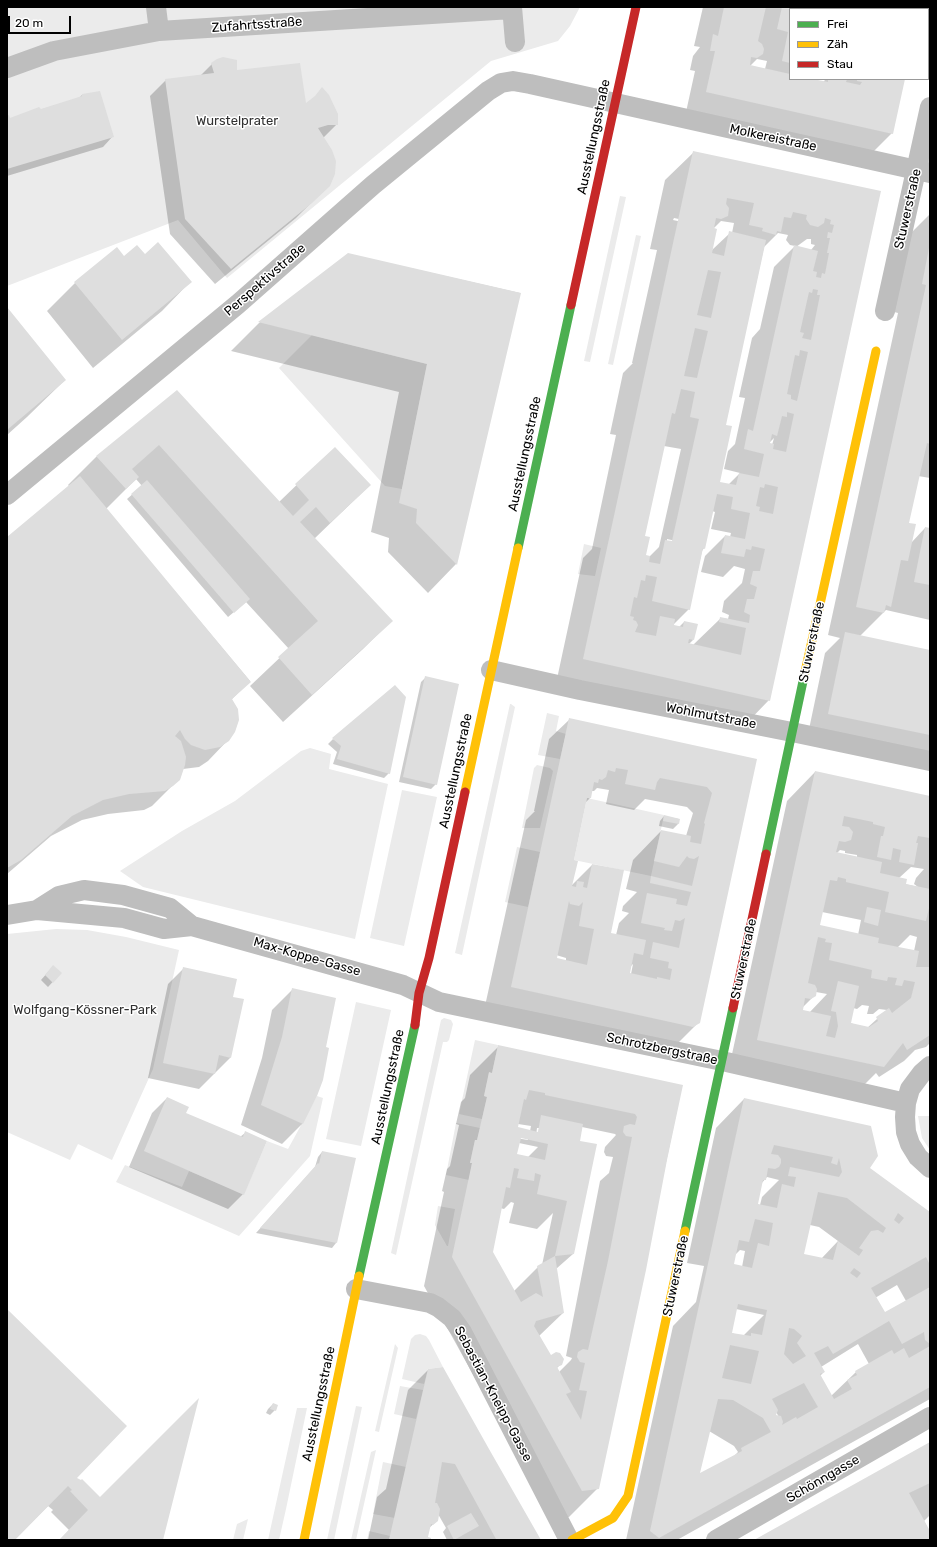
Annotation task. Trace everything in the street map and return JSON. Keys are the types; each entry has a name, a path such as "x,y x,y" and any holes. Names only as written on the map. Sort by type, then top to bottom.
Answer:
{"main road":[{"name":"Ausstellungsstraße","path":"304,1540 356,1289 416,1020 419,993 429,958 636,7"},
{"name":"Stuwerstraße","path":"570,1540 613,1518 628,1496 792,732 876,351"}],"street":[{"path":"156,7 159,31"},
{"path":"512,8 515,42"},
{"name":"Zufahrtsstraße","path":"7,68 54,51 159,31 512,8"},
{"name":"Perspektivstraße","path":"7,495 238,304 373,185 488,91 501,83 513,81 615,103"},
{"name":"Molkereistraße","path":"615,103 923,171"},
{"name":"Stuwerstraße","path":"885,311 923,171 930,107"},
{"name":"Wohlmutstraße","path":"491,670 580,690 792,732 930,762"},
{"name":"Max-Koppe-Gasse","path":"37,910 59,896 84,890 123,895 170,908 192,926"},
{"path":"7,915 37,910"},
{"name":"Max-Koppe-Gasse","path":"37,910 124,918 164,929 192,926 403,985 419,993"},
{"name":"Schrotzbergstraße","path":"419,993 439,1002 722,1061 906,1103"},
{"path":"930,1066 916,1080 910,1090 906,1103 905,1124 910,1144 918,1156 930,1168"},
{"name":"Sebastian-Kneipp-Gasse","path":"356,1289 430,1303 446,1312 456,1324 570,1540"},
{"name":"Schönngasse","path":"716,1540 930,1417"}],"green space":[{"name":"Wurstelprater","path":"7,7 580,7 570,26 558,41 491,61 227,278 178,220 7,286"},
{"path":"620,196 626,197 590,362 584,361"},
{"path":"636,235 641,236 613,365 608,364"},
{"path":"312,335 427,364 402,489 385,486 279,368"},
{"path":"584,544 601,548 595,576 578,574"},
{"path":"510,704 515,707 462,955 455,953"},
{"path":"547,713 559,716 556,731 566,734 560,759 538,755"},
{"path":"310,748 331,754 329,769 388,784 355,939 143,887 120,871 182,831 235,801 301,751"},
{"path":"537,765 550,768 553,771 540,828 522,828 534,768"},
{"path":"402,790 437,797 404,946 370,938"},
{"path":"587,798 664,815 651,876 574,860"},
{"path":"517,847 540,852 528,907 505,902"},
{"name":"Wolfgang-Kössner-Park","path":"56,929 87,930 126,937 179,950 153,1069 112,1160 78,1144 70,1160 7,1132 7,934"},
{"path":"356,1002 391,1010 361,1146 326,1139"},
{"path":"444,1018 451,1020 453,1024 449,1040 447,1042 443,1042 396,1255 391,1253 441,1020"},
{"path":"475,1040 498,1045 492,1073 489,1073 484,1096 487,1097 482,1119 459,1114"},
{"path":"317,1096 323,1098 310,1156 239,1236 116,1182 125,1165 182,1187 189,1171 244,1194 267,1141 288,1149"},
{"path":"918,1116 930,1116 930,1150 922,1138"},
{"path":"456,1123 480,1128 477,1140 475,1140 470,1163 472,1163 469,1180 446,1175"},
{"path":"438,1206 455,1209 448,1246 435,1225"},
{"path":"420,1334 426,1336 429,1340 443,1367 428,1369 424,1384 402,1379 411,1339 415,1335"},
{"path":"395,1344 398,1348 379,1432 375,1431"},
{"path":"400,1386 423,1390 416,1419 394,1414"},
{"path":"356,1406 362,1407 334,1540 327,1540"},
{"path":"297,1408 307,1408 286,1509 279,1540 268,1540"},
{"path":"376,1450 356,1540 351,1540 371,1452"},
{"path":"383,1462 406,1467 395,1518 373,1514"},
{"path":"248,1519 243,1540 233,1540 237,1524"},
{"path":"369,1531 390,1536 389,1540 367,1540"}],"building":[{"path":"724,7 766,7 758,41 762,44 764,49 763,54 757,58 751,57 750,65 789,74 789,80 818,80 828,82 828,80 847,80 846,82 860,85 862,82 857,80 905,80 893,134 706,92 715,51 710,51 713,34 718,36"},
{"path":"782,7 823,7 789,8 789,63 782,61 788,32 777,29"},
{"path":"848,7 872,7 872,8"},
{"path":"880,7 921,7 920,8"},
{"path":"223,57 237,60 237,70 300,63 306,103 315,96 322,87 329,95 338,114 338,125 328,125 318,128 332,150 336,161 335,174 330,186 312,203 231,269 185,219 165,79 214,73 211,63"},
{"path":"100,91 114,137 7,169 7,116 9,115 10,118 39,107 41,109 82,96 82,94"},
{"path":"693,151 881,191 770,701 583,659","holes":["727,198 754,203 749,225 763,228 762,231 776,235 777,231 781,232 784,217 791,218 793,212 807,215 806,219 810,225 818,227 824,223 825,218 831,220 830,224 834,225 832,233 828,232 827,238 830,238 827,253 829,253 825,274 822,273 821,278 816,277 817,272 813,271 818,251 794,245 753,431 748,429 744,449 764,454 759,477 739,473 736,485 720,482 732,426 726,425 766,240 729,231 724,256 712,253 717,229 714,228 716,218 721,219 728,216 729,208 726,204","708,270 721,272 711,318 697,315","813,289 818,290 817,295 820,295 811,340 802,338 804,333 800,332 809,292 812,293","695,328 708,331 697,378 684,376","800,350 808,352 797,401 791,399 791,395 787,394 795,355 799,356","681,389 695,392 690,417 699,419 672,541 665,540 660,564 649,562 650,556 646,555 650,537 645,536 672,413 675,414","787,412 794,414 786,452 773,449 774,444 770,443 772,434 777,436 782,416 787,417","765,484 778,487 773,514 759,511 760,507 756,506 760,487 764,488","717,494 733,497 731,509 750,513 745,539 725,535 721,553 744,557 746,549 751,550 752,546 765,549 760,571 753,571 750,584 757,587 754,599 747,599 744,612 750,615 749,623 720,617 719,622 746,628 741,655 688,643 689,639 694,640 698,624 684,621 683,627 674,625 675,619 660,616 656,636 635,632 638,625 636,621 633,620 634,617 630,616 634,597 637,598 641,580 645,581 646,575 657,577 652,601 690,610 703,548 705,549"]},
{"path":"158,242 192,282 122,340 74,282 117,247 124,256 137,245 145,254"},
{"path":"929,248 930,444 927,443 909,523 916,524 908,561 901,560 891,607 886,605 884,613 856,607 926,285 922,284"},
{"path":"348,253 521,293 457,565 416,523 417,509 399,503 427,364 258,322"},
{"path":"7,307 66,380 7,430"},
{"path":"177,390 293,516 309,500 295,484 335,447 371,485 330,523 316,507 300,522 393,621 312,695 278,657 318,621 159,445 132,469 139,477 126,489 96,456"},
{"path":"80,476 251,682 232,699 238,709 239,720 235,732 229,741 220,747 205,750 191,745 185,739 180,730 175,736 181,741 186,757 180,780 173,786 165,791 129,794 103,800 72,816 21,860 7,868 7,537"},
{"path":"147,480 250,599 234,613 131,494"},
{"path":"925,527 930,528 930,585 914,582"},
{"path":"845,632 930,650 930,735 828,714"},
{"path":"425,676 459,684 437,785 403,777"},
{"path":"395,685 406,697 390,774 337,759 341,746 332,738"},
{"path":"569,718 757,759 700,1023 693,1027 511,987","holes":["616,768 628,770 625,784 655,790 657,782 660,778 707,787 712,793 704,823 701,844 690,842 691,836 661,830 654,861 679,867 687,856 694,859 699,856 692,886 651,876 650,883 691,892 687,906 676,904 677,899 647,893 641,923 672,931 675,920 680,921 685,918 679,948 653,942 650,958 669,962 668,968 672,969 670,980 657,977 657,979 630,973 634,953 643,955 646,940 611,933 624,870 592,864 587,888 583,887 584,882 577,881 576,887 572,886 578,861 574,860 587,798 591,798 594,782 598,783 599,779 602,780 606,777 608,770 615,772","569,901 570,904 579,906 583,902 579,926 594,929 587,965 557,958"]},
{"path":"815,771 930,796 930,838 918,836 914,865 899,862 901,850 893,848 891,860 877,857 881,836 883,836 885,827 873,824 873,822 844,816 842,826 849,827 853,832 851,840 845,842 839,841 836,852 882,862 880,873 907,879 906,884 930,889 930,904 926,921 885,912 889,892 846,882 846,879 838,877 837,881 830,880 820,925 879,938 878,943 919,951 916,967 930,967 930,1035 907,1050 903,1043 884,1067 757,1040","holes":["818,937 826,939 825,942 832,943 829,960 872,970 871,978 887,981 888,977 897,978 895,985 902,986 904,980 915,982 911,998 892,1013 889,1008 876,1017 878,1021 869,1027 851,1023 859,986 838,981 831,1011 836,1012 838,1026 835,1038 826,1036 831,1016 803,1010 805,998 811,999 816,996 817,989 815,985 808,983"]},
{"path":"664,815 680,819 679,824 663,821"},
{"path":"867,907 881,910 878,926 864,922"},
{"path":"53,965 62,973 53,983 45,975"},
{"path":"183,967 237,979 233,997 244,999 231,1058 219,1055 215,1074 163,1063"},
{"path":"292,988 336,998 326,1047 329,1048 323,1080 303,1124 261,1105 282,1037"},
{"path":"498,1045 683,1085 646,1270 599,1489 582,1491 452,1257 472,1163 470,1163 475,1140 477,1140 487,1097 484,1096 489,1072 492,1073","holes":["529,1090 545,1093 545,1095 635,1114 637,1117 635,1125 630,1124 624,1126 623,1132 626,1136 632,1137 608,1261 588,1350 583,1349 578,1352 577,1357 580,1362 585,1363 579,1390 587,1391 581,1420 566,1394 571,1392 557,1367 562,1365 564,1359 560,1353 556,1352 551,1355 534,1326 536,1321 564,1313 555,1256 574,1254 597,1144 580,1141 583,1124 541,1115 538,1132 518,1127 524,1099 526,1100","521,1138 548,1144 545,1160 517,1154","514,1168 519,1169 517,1178 534,1181 535,1173 541,1175 537,1194 567,1201 555,1256 537,1266 543,1297 536,1293 521,1302 493,1252 506,1187 510,1188"]},
{"path":"167,1097 189,1107 186,1113 243,1137 245,1131 267,1141 244,1195 144,1151"},
{"path":"744,1098 871,1126 878,1156 870,1168 930,1212 930,1265 926,1257 871,1288 885,1312 930,1287 930,1344 925,1340 924,1332 902,1344 889,1321 833,1354 828,1346 814,1353 825,1372 820,1374 834,1399 852,1389 847,1380 857,1375 855,1371 892,1350 894,1354 904,1348 909,1358 930,1346 930,1387 659,1538 650,1531","holes":["774,1145 833,1157 831,1163 837,1165 839,1158 842,1172 839,1177 790,1167 788,1176 796,1177 794,1187 782,1184 777,1208 758,1204 763,1180 766,1180 768,1168 775,1169 779,1167 781,1163 781,1159 778,1155 771,1154","818,1192 847,1198 886,1228 883,1233 878,1230 871,1231 859,1248 863,1250 859,1256 838,1241 833,1260 804,1254","898,1213 904,1218 899,1224 894,1220","755,1219 773,1223 769,1246 758,1243 752,1268 734,1264 739,1240 749,1242","854,1268 861,1273 857,1278 850,1273","738,1304 767,1310 762,1335 751,1333 751,1336 732,1333","789,1328 794,1329 802,1336 797,1343 806,1356 793,1364 784,1354","730,1345 759,1351 751,1384 722,1378","804,1383 818,1407 797,1419 796,1417 782,1425 783,1422 781,1416 776,1415 778,1410 772,1399","718,1399 733,1400 763,1418 771,1432 741,1448 742,1451 700,1473"]},
{"path":"322,1151 356,1158 337,1243 260,1228 318,1163 319,1164"},
{"path":"7,1309 127,1426 77,1478 82,1479 100,1497 199,1398 163,1540 59,1540 88,1510 70,1491 72,1490 68,1486 15,1540 7,1540"},
{"path":"443,1367 541,1540 493,1540 496,1539 455,1464 442,1462 435,1503 437,1503 440,1509 438,1521 433,1525 431,1524 428,1537 431,1538 431,1540 389,1540 428,1369"},
{"path":"273,1403 278,1405 276,1411 270,1409"},
{"path":"930,1442 930,1483 909,1493 930,1531 930,1540 754,1540"},
{"path":"471,1513 479,1526 454,1540 447,1526"}],"traffic: fast":[{"path":"518,548 571,305"},
{"path":"766,854 805,672"},
{"path":"685,1231 733,1008"},
{"path":"359,1276 415,1025"}],"traffic: slow":[{"path":"805,672 876,351"},
{"path":"465,792 518,548"},
{"path":"572,1540 613,1518 628,1496 685,1231"},
{"path":"304,1540 359,1276"}],"traffic: jam":[{"path":"571,305 636,7"},
{"path":"415,1025 419,993 429,958 465,792"},
{"path":"733,1008 766,854"}]}
